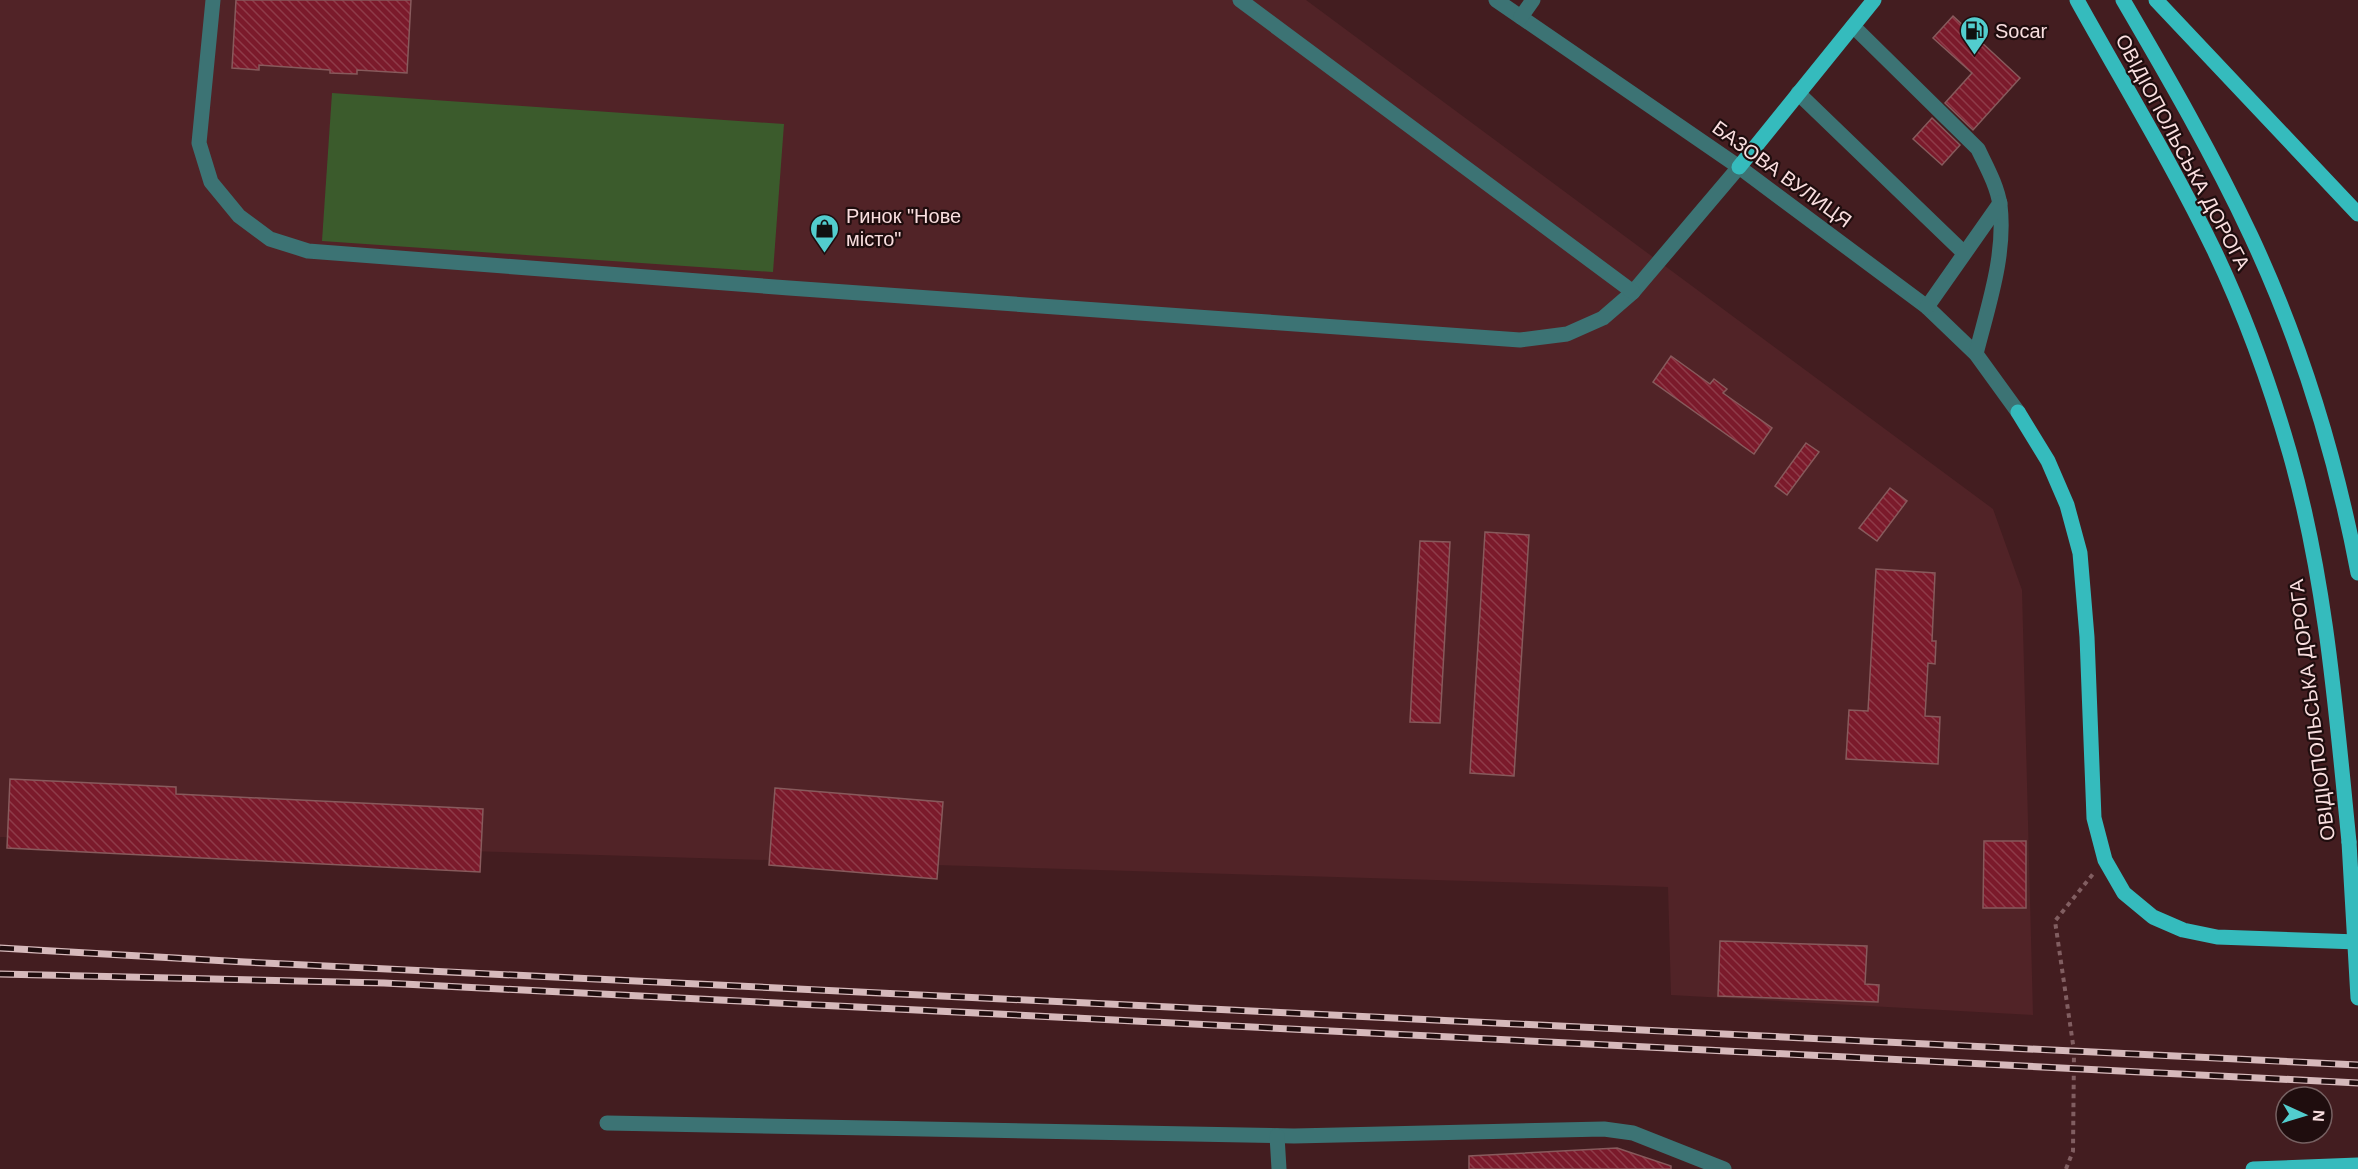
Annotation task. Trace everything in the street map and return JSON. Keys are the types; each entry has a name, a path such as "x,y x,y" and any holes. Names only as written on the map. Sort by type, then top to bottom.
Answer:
{"main road":[{"path":"1739,167 1874,0"},
{"name":"ОВІДІОПОЛЬСЬКА ДОРОГА","path":"2077,0 2193,208 2215,252 2240,309 2273,401 2303,504 2324,604 2349,842 2358,998"},
{"name":"ОВІДІОПОЛЬСЬКА ДОРОГА","path":"2123,0 2228,189 2272,284 2328,441 2358,573"},
{"path":"2157,0 2358,214"},
{"path":"2018,412 2048,461 2067,505 2080,553 2087,636 2094,818 2105,860 2124,893 2153,917 2183,930 2217,937 2358,942"},
{"path":"2294,941 2358,950"},
{"path":"2253,1169 2358,1165"}],"street":[{"path":"213,0 199,142 211,182 238,216 246,222 270,239 308,251 825,291 1520,340 1568,334 1603,318 1633,292 1739,167"},
{"path":"1240,0 1633,292"},
{"name":"БАЗОВА ВУЛИЦЯ","path":"1496,0 1739,167 1927,307 1976,354 2018,412"},
{"path":"1521,17 1533,0"},
{"path":"1853,26 1978,149 1990,173 2000,203 2001,240 1994,284 1976,354"},
{"path":"1797,93 1964,253"},
{"path":"1927,307 2000,203"},
{"path":"607,1123 1277,1136 1605,1129 1632,1133 1724,1169"},
{"path":"1277,1136 1279,1169"}],"path":[{"path":"2066,1169 2073,1151 2074,1042 2055,921 2105,860"}],"shaded area":[{"name":"Ринок \"Нове місто\"","path":"0,0 1306,0 1993,509 2022,590 2033,1015 1671,995 1668,887 0,837"}],"green space":[{"path":"332,93 784,124 773,272 322,241"}],"building":[{"path":"236,0 411,0 407,73 357,70 357,74 330,73 330,70 259,65 259,70 232,68"},
{"name":"Socar","path":"1953,16 2020,78 1973,130 1945,103 1972,73 1933,38"},
{"path":"1932,118 1960,145 1942,165 1913,139"},
{"path":"1671,356 1710,384 1714,379 1727,389 1723,393 1772,428 1754,454 1653,382"},
{"path":"1806,443 1819,452 1787,495 1775,486"},
{"path":"1890,488 1907,501 1877,541 1859,528"},
{"path":"1485,532 1529,535 1514,776 1470,773"},
{"path":"1420,541 1450,542 1440,723 1410,722"},
{"path":"1876,569 1935,573 1932,641 1936,641 1935,664 1928,663 1925,716 1940,717 1938,764 1846,759 1849,710 1868,711"},
{"path":"10,779 176,787 176,794 483,809 480,872 7,848"},
{"path":"775,788 943,802 937,879 769,865"},
{"path":"1984,841 2026,841 2026,908 1983,908"},
{"path":"1720,941 1867,946 1865,984 1879,985 1878,1002 1718,996"},
{"path":"1617,1148 1671,1166 1671,1169 1469,1169 1469,1156"}],"railway":[{"path":"0,948 245,962 2358,1065"},
{"path":"0,974 384,983 2358,1083"}],"place":[{"name":"Socar","path":"1974,56"},
{"name":"Ринок \"Нове місто\"","path":"825,254"}]}
